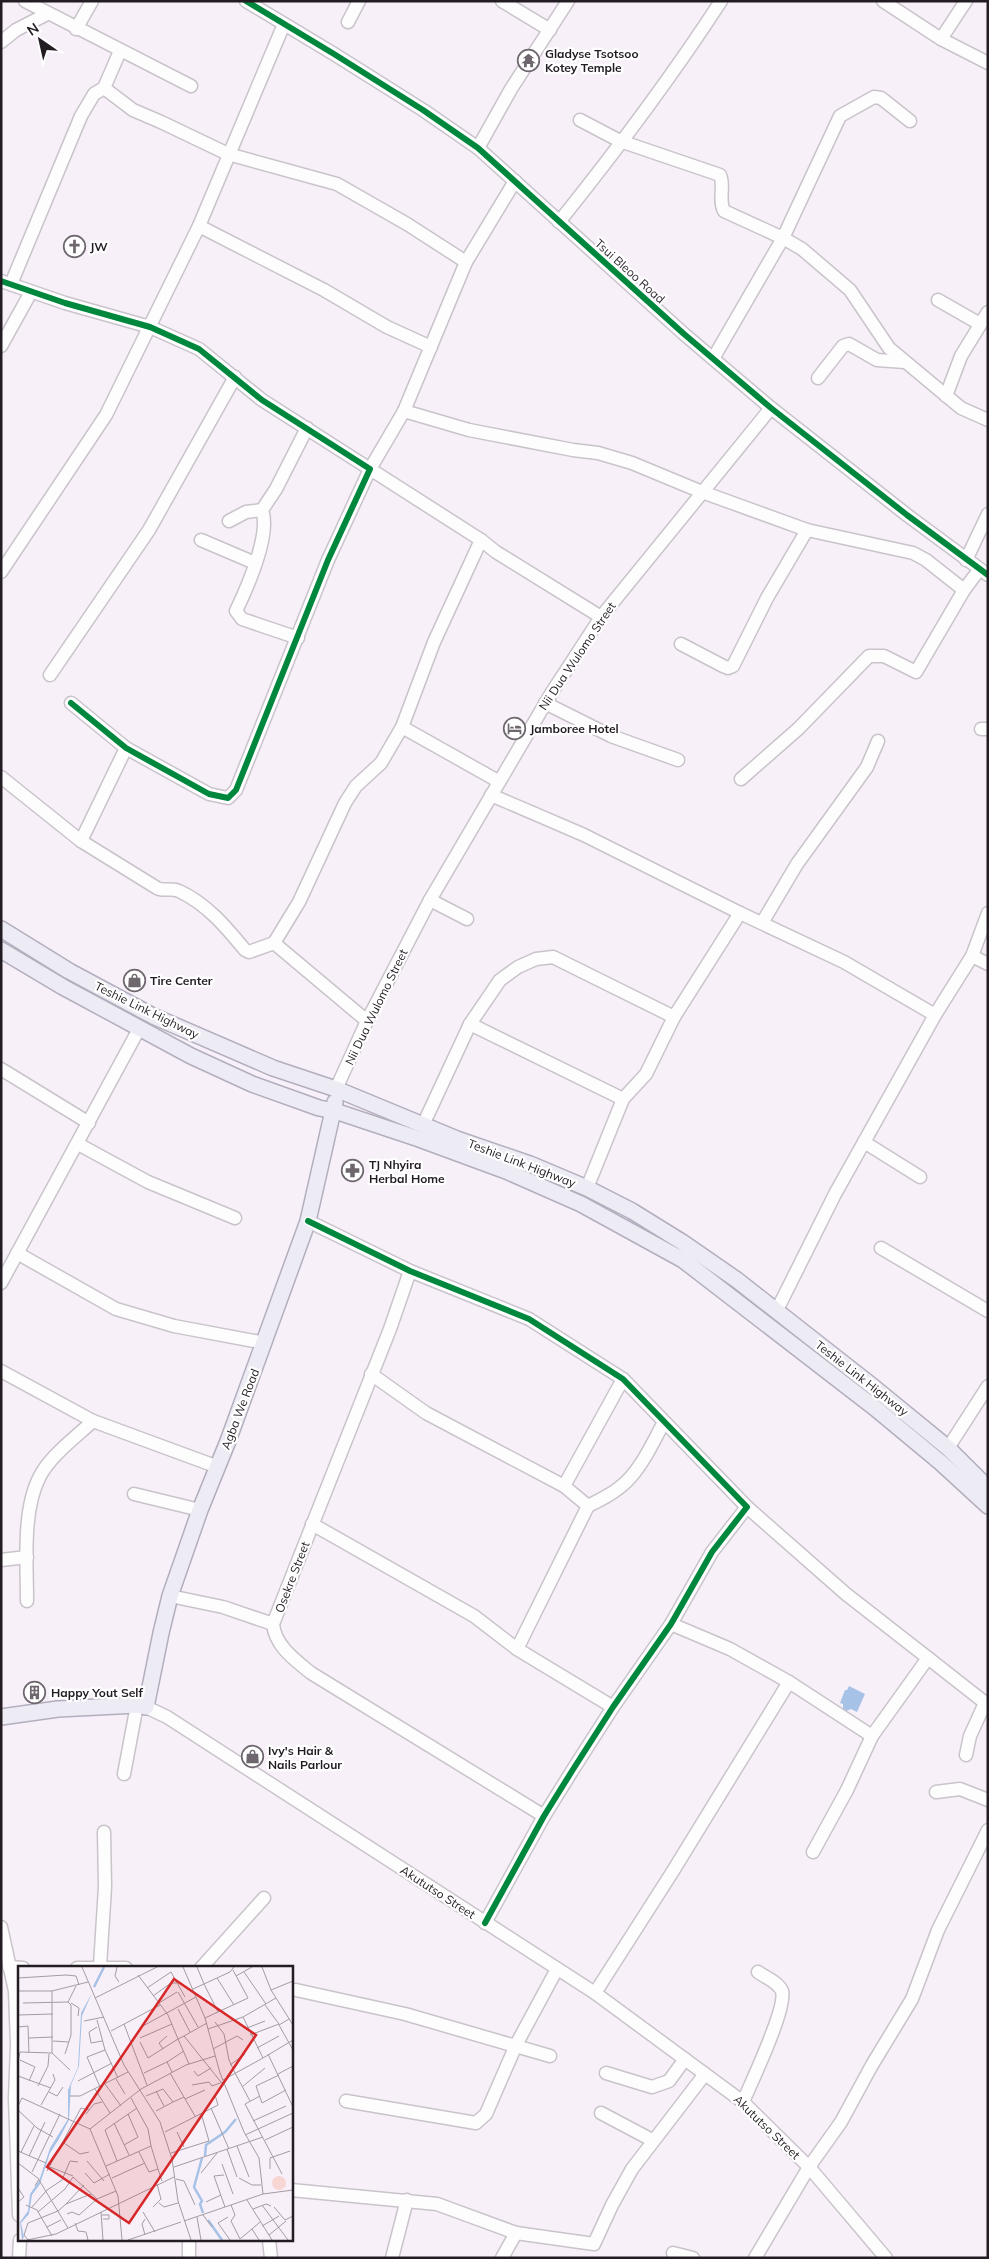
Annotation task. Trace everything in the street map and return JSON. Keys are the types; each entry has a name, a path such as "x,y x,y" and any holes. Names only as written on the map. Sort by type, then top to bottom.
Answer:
{"main road":[{"name":"Teshie Link Highway","path":"1,929 69,971 153,1016 274,1068 336,1089 423,1125 530,1164 587,1188 632,1211 682,1242 737,1280 871,1384 948,1448 988,1488"},
{"name":"Teshie Link Highway","path":"1,950 190,1056 252,1084 506,1171 580,1204 683,1260 875,1408 940,1462 988,1506"},
{"name":"Agba We Road","path":"142,1706 170,1596 200,1510 265,1343 308,1221 335,1111 336,1089"},
{"name":"Akututso Street","path":"1,1717 58,1708 142,1706"}],"street":[{"path":"25,1 76,29 191,86"},
{"path":"76,29 92,1"},
{"name":"Tsui Bleoo Road","path":"246,1 423,110 478,148 684,334 714,357 772,408 966,560 984,572"},
{"path":"348,22 359,1"},
{"path":"502,1 550,30"},
{"path":"478,148 511,89 568,1"},
{"path":"559,222 599,172 620,141 683,59 721,1"},
{"path":"883,1 941,39 988,63"},
{"path":"941,39 966,1"},
{"path":"1,42 16,30 48,14"},
{"path":"1,572 106,416 199,226 284,24"},
{"path":"120,51 104,88 94,94 80,116 6,282 31,292 150,327 199,349 262,400 481,540 496,552 601,617"},
{"path":"104,88 133,110 228,154 337,184 407,224 466,262"},
{"path":"714,357 783,238 840,116 874,97 881,98 910,121"},
{"path":"580,120 620,141 720,175 723,180 722,207 724,211 783,238 802,249 842,281 885,343 904,362 961,408 988,420"},
{"path":"71,704 126,748 209,794 228,798 236,790 328,560 370,469 404,412 466,262 515,181"},
{"path":"199,226 324,290 387,327 431,347"},
{"path":"1,346 31,292"},
{"path":"938,300 980,324"},
{"path":"946,396 961,356 988,312"},
{"path":"818,378 843,346 848,344 877,360 904,362"},
{"path":"50,675 149,530 235,377"},
{"name":"Nii Dua Wulomo Street","path":"336,1089 367,1022 430,900 545,703 601,617 772,408"},
{"path":"404,412 469,430 598,453 632,463 702,492 807,530 913,553 926,560 964,590"},
{"path":"262,510 276,488 307,428"},
{"path":"229,521 246,512 262,510"},
{"path":"262,510 265,517 265,532 249,584 236,611 242,619 298,638"},
{"path":"966,560 988,514"},
{"path":"681,644 723,666 728,668 733,666 767,598 807,530"},
{"path":"202,540 254,563"},
{"path":"1,777 82,841 157,888 163,891 177,890 194,900 221,921 245,950 249,952 274,944 300,902 345,803 356,786 381,763 402,727 434,642 481,540"},
{"path":"741,779 798,730 868,656 884,656 916,672 964,590 984,572"},
{"path":"545,703 611,736 678,760"},
{"path":"402,727 498,781"},
{"path":"762,923 797,864 867,767 878,741"},
{"path":"82,841 126,748"},
{"path":"491,795 584,835 740,913 844,962 935,1015"},
{"path":"430,900 467,919"},
{"path":"587,1188 623,1100 646,1074 674,1017 740,913"},
{"path":"776,1312 835,1194 935,1015 972,956 988,913"},
{"path":"274,944 367,1022"},
{"path":"972,956 988,964"},
{"path":"423,1125 470,1024 500,980 518,967 536,960 553,957 674,1017"},
{"path":"470,1024 623,1100"},
{"path":"1,1283 139,1029"},
{"path":"1,1068 89,1124"},
{"path":"864,1142 920,1177"},
{"path":"78,1144 148,1182 235,1218"},
{"path":"308,1221 410,1271 528,1319 623,1379 747,1507 846,1594 986,1704 970,1736 966,1754"},
{"path":"881,1248 988,1311"},
{"path":"17,1254 116,1309 174,1326 265,1343"},
{"name":"Osekre Street","path":"410,1271 390,1329 273,1624 278,1641 291,1656 311,1673 544,1816"},
{"path":"1,1371 93,1421 218,1467"},
{"path":"371,1374 426,1413 564,1486 588,1506"},
{"path":"564,1486 623,1379"},
{"path":"948,1448 988,1386"},
{"path":"27,1601 29,1506 40,1475 52,1460 93,1421"},
{"path":"517,1649 588,1506 628,1481 645,1458 664,1422"},
{"path":"134,1494 200,1510"},
{"path":"485,1923 544,1816 612,1707 671,1624 712,1552 747,1507"},
{"path":"312,1524 474,1616 517,1649 612,1707"},
{"path":"1,1560 28,1557"},
{"path":"170,1596 223,1607 273,1624"},
{"path":"671,1624 730,1649 789,1682 872,1736"},
{"path":"813,1852 872,1736 928,1658"},
{"path":"595,1993 673,1871 789,1682"},
{"path":"124,1774 142,1706"},
{"name":"Akututso Street","path":"142,1706 167,1717 595,1993 743,2102 809,2167 886,2258"},
{"path":"936,1792 960,1789 988,1800"},
{"path":"755,2258 809,2167 841,2122 872,2065 912,1999 938,1930 988,1830"},
{"path":"100,1966 105,1886 104,1832"},
{"path":"203,1966 264,1898"},
{"path":"1,1927 15,1991 18,2045 15,2098 18,2185"},
{"path":"9,1967 18,1968"},
{"path":"346,2101 476,2123 486,2114 516,2045 557,1969"},
{"path":"743,2102 778,2018 782,2003 782,1992 776,1984 758,1972"},
{"path":"296,1990 405,2014 550,2056"},
{"path":"606,2073 652,2087 669,2081 685,2059"},
{"path":"590,2258 594,2244 612,2205 632,2169 652,2140 705,2074"},
{"path":"601,2113 652,2140"},
{"path":"292,2190 437,2204 516,2233 594,2244"},
{"path":"392,2258 407,2200"},
{"path":"502,2258 516,2233"},
{"path":"20,2242 20,2258"},
{"path":"188,2258 189,2242"},
{"path":"269,2242 271,2258"},
{"path":"673,2254 693,2258"}],"water":[{"path":"849,1686 865,1694 857,1712 851,1709 846,1711 843,1709 843,1704 840,1703 845,1690"}],"cycle path":[{"path":"246,1 423,110 478,148 684,334 771,408 907,515 988,575"},
{"path":"1,281 65,303 150,327 199,349 262,400 370,469 328,560 236,790 228,798 209,794 126,748 71,703"},
{"path":"308,1221 410,1271 529,1319 623,1379 747,1507 712,1552 671,1624 613,1707 572,1771 544,1816 485,1923"}],"place":[{"name":"Gladyse Tsotsoo Kotey Temple","path":"529,60"},
{"name":"JW","path":"74,246"},
{"name":"Jamboree Hotel","path":"514,728"},
{"name":"Tire Center","path":"134,980"},
{"name":"TJ Nhyira Herbal Home","path":"353,1171"},
{"name":"Happy Yout Self","path":"35,1692"},
{"name":"Ivy's Hair & Nails Parlour","path":"252,1757"}]}
